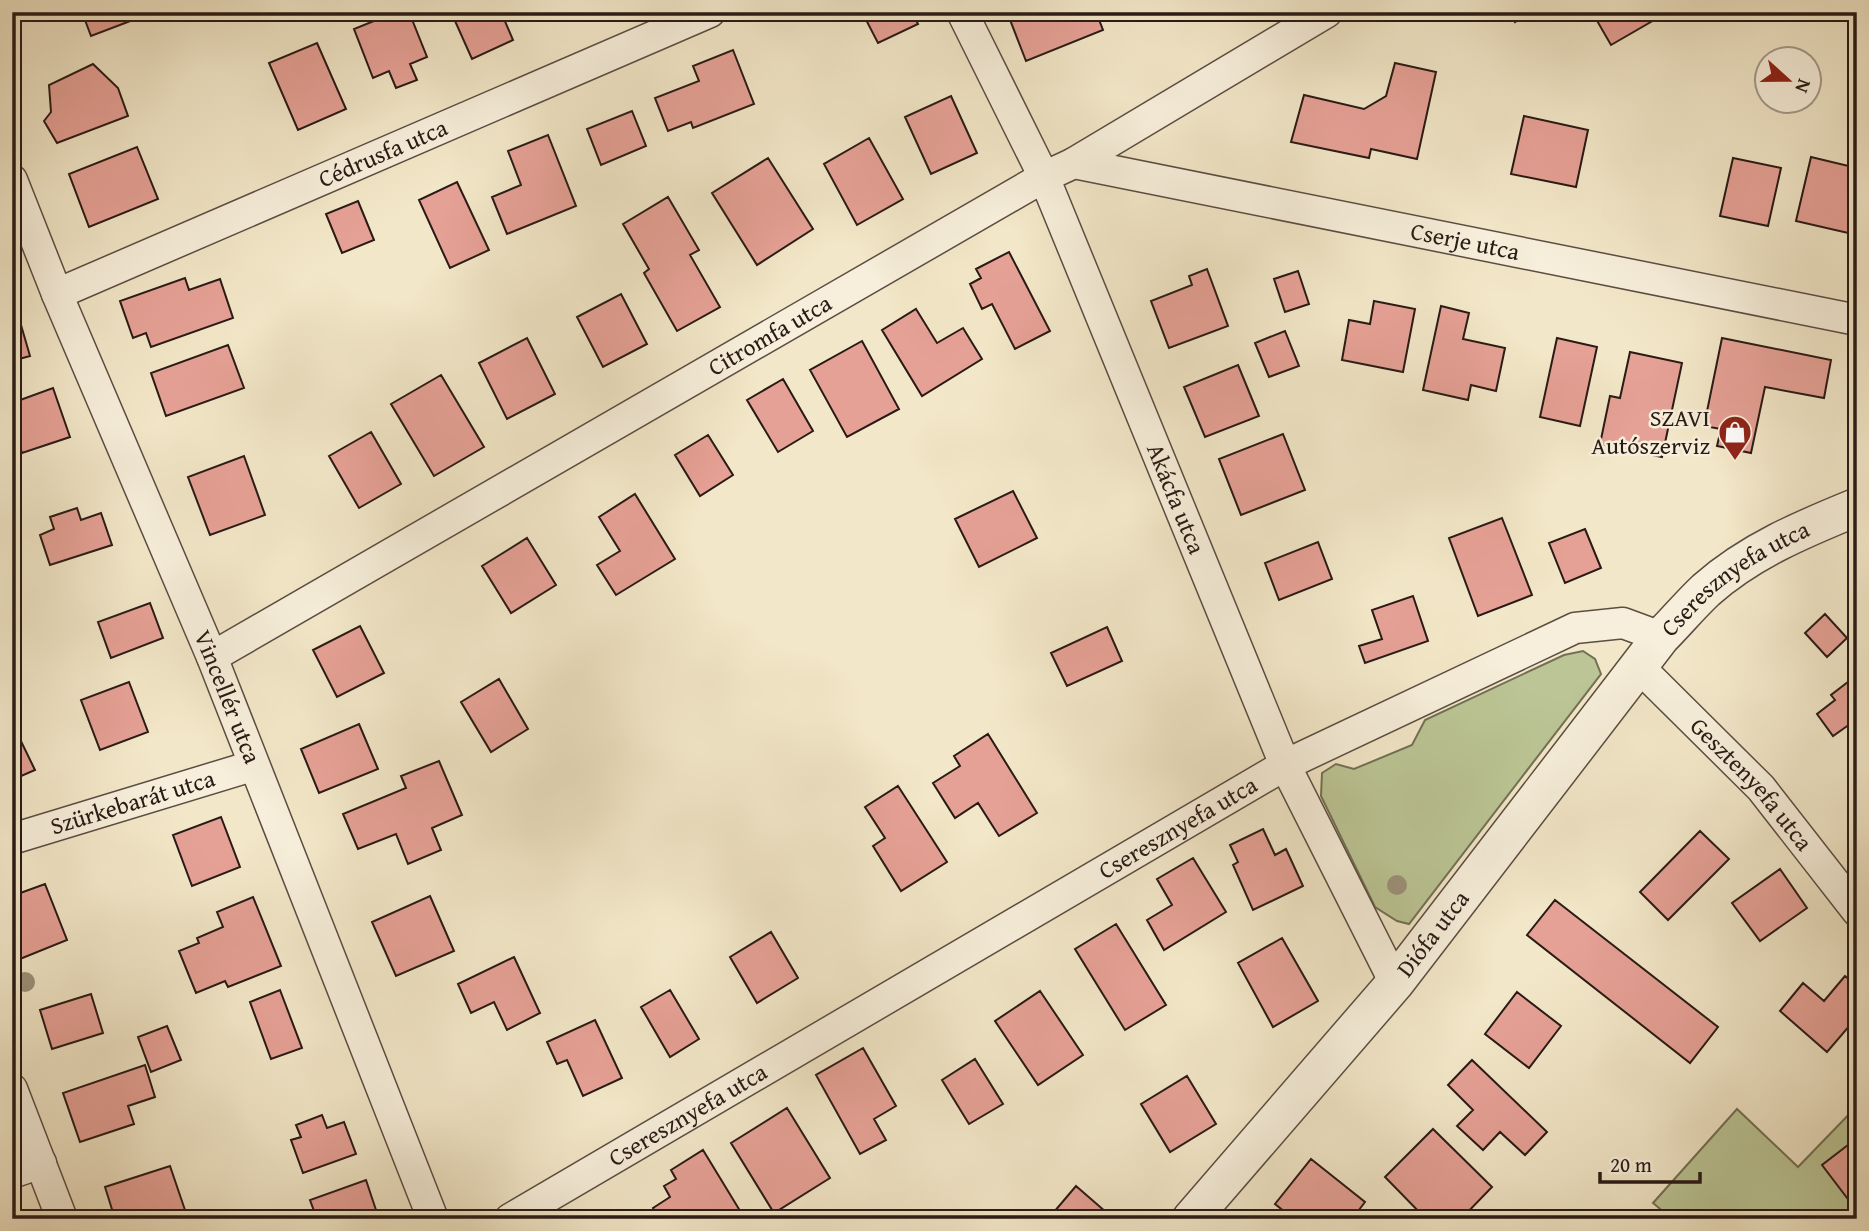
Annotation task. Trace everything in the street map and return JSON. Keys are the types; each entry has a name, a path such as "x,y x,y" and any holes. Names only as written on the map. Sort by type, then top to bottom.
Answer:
{"street":[{"name":"Cédrusfa utca","path":"57,293 710,12"},
{"name":"Akácfa utca","path":"962,12 1044,177 1285,765 1395,983"},
{"name":"Citromfa utca","path":"212,657 1044,177 1074,163 1327,12"},
{"name":"Cserje utca","path":"1074,163 1857,320"},
{"name":"Vincellér utca","path":"12,180 57,293 212,657 252,766 433,1219"},
{"name":"Cseresznyefa utca","path":"510,1219 1285,765 1574,628 1623,623 1661,637 1706,590 1756,553 1790,534 1857,507"},
{"name":"Diófa utca","path":"1191,1219 1395,983 1661,637"},
{"name":"Gesztenyefa utca","path":"1638,666 1761,789 1857,911"},
{"name":"Szürkebarát utca","path":"12,839 252,766"},
{"path":"12,1089 62,1219"},
{"path":"12,1173 41,1163"}],"green space":[{"path":"1583,651 1595,659 1601,674 1409,924 1397,921 1375,907 1321,796 1322,773 1336,764 1354,769 1412,745 1425,720 1564,655"},
{"path":"1857,1106 1857,1219 1672,1219 1653,1203 1737,1109 1798,1167"}],"building":[{"path":"82,12 154,12 91,36"},
{"path":"396,12 409,12 427,57 410,64 417,80 396,88 389,71 373,78 354,29"},
{"path":"451,12 501,12 513,40 472,59"},
{"path":"862,12 912,12 918,24 878,43"},
{"path":"1007,12 1096,12 1103,30 1026,61"},
{"path":"1509,12 1531,12 1515,22"},
{"path":"1592,12 1668,12 1611,45"},
{"path":"317,43 346,109 298,130 269,63"},
{"path":"733,50 754,104 693,128 691,122 668,131 655,98 699,81 693,66"},
{"path":"1395,63 1436,72 1417,159 1371,149 1369,158 1291,142 1304,95 1364,109 1386,96"},
{"path":"93,64 118,88 128,116 57,143 44,121 51,112 49,85"},
{"path":"951,96 977,153 931,174 905,117"},
{"path":"632,111 646,146 601,165 587,129"},
{"path":"1524,116 1588,130 1576,187 1511,174"},
{"path":"548,135 576,206 507,234 492,197 521,185 508,151"},
{"path":"869,138 903,199 857,225 824,164"},
{"path":"137,147 158,199 89,227 69,174"},
{"path":"1811,157 1857,168 1857,235 1796,221"},
{"path":"768,158 813,229 757,265 712,193"},
{"path":"1733,158 1781,168 1768,226 1720,216"},
{"path":"457,182 489,250 450,268 419,200"},
{"path":"668,197 699,250 690,255 720,307 677,331 644,273 649,269 623,224"},
{"path":"358,201 374,240 342,253 326,214"},
{"path":"1009,252 1050,331 1015,349 992,304 982,309 970,284 981,278 976,269"},
{"path":"1207,269 1228,326 1169,348 1151,301 1192,285 1189,276"},
{"path":"1298,271 1309,304 1285,312 1274,279"},
{"path":"185,278 189,290 220,279 233,318 151,347 146,333 133,338 120,301"},
{"path":"12,294 30,356 12,361"},
{"path":"621,294 647,344 603,367 577,317"},
{"path":"1374,301 1415,309 1403,372 1342,360 1349,320 1370,324"},
{"path":"1441,306 1469,313 1463,339 1505,348 1496,391 1471,385 1468,400 1423,390"},
{"path":"916,309 937,343 963,328 982,359 922,396 882,330"},
{"path":"1285,331 1299,366 1269,377 1255,343"},
{"path":"527,338 555,394 507,419 479,363"},
{"path":"1557,338 1597,347 1580,426 1540,417"},
{"path":"1722,338 1831,360 1824,398 1765,387 1751,453 1717,446 1721,429 1704,426"},
{"path":"862,341 899,409 847,437 810,370"},
{"path":"228,345 244,388 166,416 151,373"},
{"path":"1630,352 1682,363 1662,457 1600,444 1610,396 1620,398"},
{"path":"1238,365 1259,416 1205,437 1184,387"},
{"path":"441,375 484,447 434,476 391,404"},
{"path":"783,379 813,431 778,452 747,400"},
{"path":"53,388 70,437 22,453 12,425 12,403"},
{"path":"371,432 401,484 359,508 329,456"},
{"path":"1283,434 1305,490 1241,515 1219,459"},
{"path":"708,435 733,475 700,496 675,455"},
{"path":"244,456 265,515 210,535 188,477"},
{"path":"1013,491 1037,538 979,567 955,519"},
{"path":"635,494 675,559 616,595 597,565 620,551 599,517"},
{"path":"77,508 81,520 101,513 112,545 50,565 40,535 54,529 50,517"},
{"path":"1502,518 1532,595 1478,616 1449,538"},
{"path":"1585,529 1601,568 1565,583 1549,543"},
{"path":"527,538 556,585 511,613 482,566"},
{"path":"1318,542 1332,579 1279,600 1265,563"},
{"path":"1413,596 1428,641 1365,663 1359,646 1382,639 1372,610"},
{"path":"150,603 163,638 111,658 98,622"},
{"path":"1825,614 1847,638 1827,657 1805,633"},
{"path":"360,626 384,673 337,697 313,650"},
{"path":"1107,627 1122,661 1067,686 1051,653"},
{"path":"1857,675 1857,733 1850,724 1833,736 1817,714 1835,700 1831,695"},
{"path":"499,679 528,729 491,752 461,702"},
{"path":"129,682 148,732 100,750 81,700"},
{"path":"359,724 378,769 319,793 301,749"},
{"path":"17,733 35,770 12,780 12,735"},
{"path":"988,734 1037,813 999,836 978,803 955,818 933,783 960,766 954,756"},
{"path":"439,761 462,815 432,828 441,850 408,864 396,834 358,849 343,814 406,788 401,776"},
{"path":"898,786 947,862 901,891 873,846 885,838 865,807"},
{"path":"221,817 240,867 192,886 173,835"},
{"path":"1263,829 1275,855 1286,849 1303,886 1253,910 1233,865 1238,862 1230,845"},
{"path":"1700,831 1729,859 1668,920 1640,892"},
{"path":"1193,858 1226,912 1164,950 1147,920 1172,905 1157,879"},
{"path":"1780,869 1807,908 1760,941 1732,903"},
{"path":"45,884 67,940 15,961 12,896"},
{"path":"430,896 454,951 396,976 372,922"},
{"path":"253,897 281,966 228,987 225,981 196,993 179,951 199,943 197,938 223,927 217,912"},
{"path":"1555,900 1718,1027 1690,1063 1527,935"},
{"path":"1116,924 1166,1005 1125,1030 1075,949"},
{"path":"771,932 798,978 757,1003 730,957"},
{"path":"1282,938 1318,1001 1273,1027 1238,963"},
{"path":"514,957 540,1013 507,1030 494,1002 471,1013 458,984"},
{"path":"1845,976 1857,986 1857,1017 1827,1052 1780,1011 1803,983 1824,1001"},
{"path":"280,990 302,1048 271,1059 250,1002"},
{"path":"670,990 699,1039 670,1057 641,1007"},
{"path":"1040,991 1083,1055 1038,1085 995,1021"},
{"path":"1517,992 1561,1026 1529,1068 1485,1034"},
{"path":"91,994 103,1033 52,1049 40,1010"},
{"path":"595,1020 622,1078 583,1096 567,1060 557,1064 547,1042"},
{"path":"167,1026 181,1060 151,1072 138,1037"},
{"path":"863,1048 896,1106 874,1119 886,1140 860,1154 816,1075"},
{"path":"975,1059 1003,1104 969,1124 942,1080"},
{"path":"1472,1060 1547,1132 1525,1155 1500,1132 1483,1150 1457,1126 1473,1110 1448,1085"},
{"path":"145,1065 155,1097 128,1106 134,1124 80,1142 63,1093"},
{"path":"1187,1076 1216,1124 1170,1152 1141,1104"},
{"path":"787,1108 830,1178 774,1213 731,1143"},
{"path":"322,1115 327,1128 344,1122 356,1154 303,1173 291,1140 301,1137 296,1125"},
{"path":"1433,1129 1492,1187 1461,1219 1426,1219 1385,1177"},
{"path":"1857,1138 1857,1211 1822,1165"},
{"path":"703,1150 745,1219 659,1219 653,1208 670,1197 664,1186 676,1179 671,1170"},
{"path":"1311,1159 1365,1202 1352,1219 1336,1219 1331,1215 1327,1219 1294,1219 1275,1204"},
{"path":"170,1166 185,1210 158,1219 115,1219 105,1187"},
{"path":"366,1180 379,1219 317,1219 310,1200"},
{"path":"1076,1186 1114,1219 1048,1219"}],"place":[{"name":"SZAVI Autószerviz","path":"1735,462"}]}
